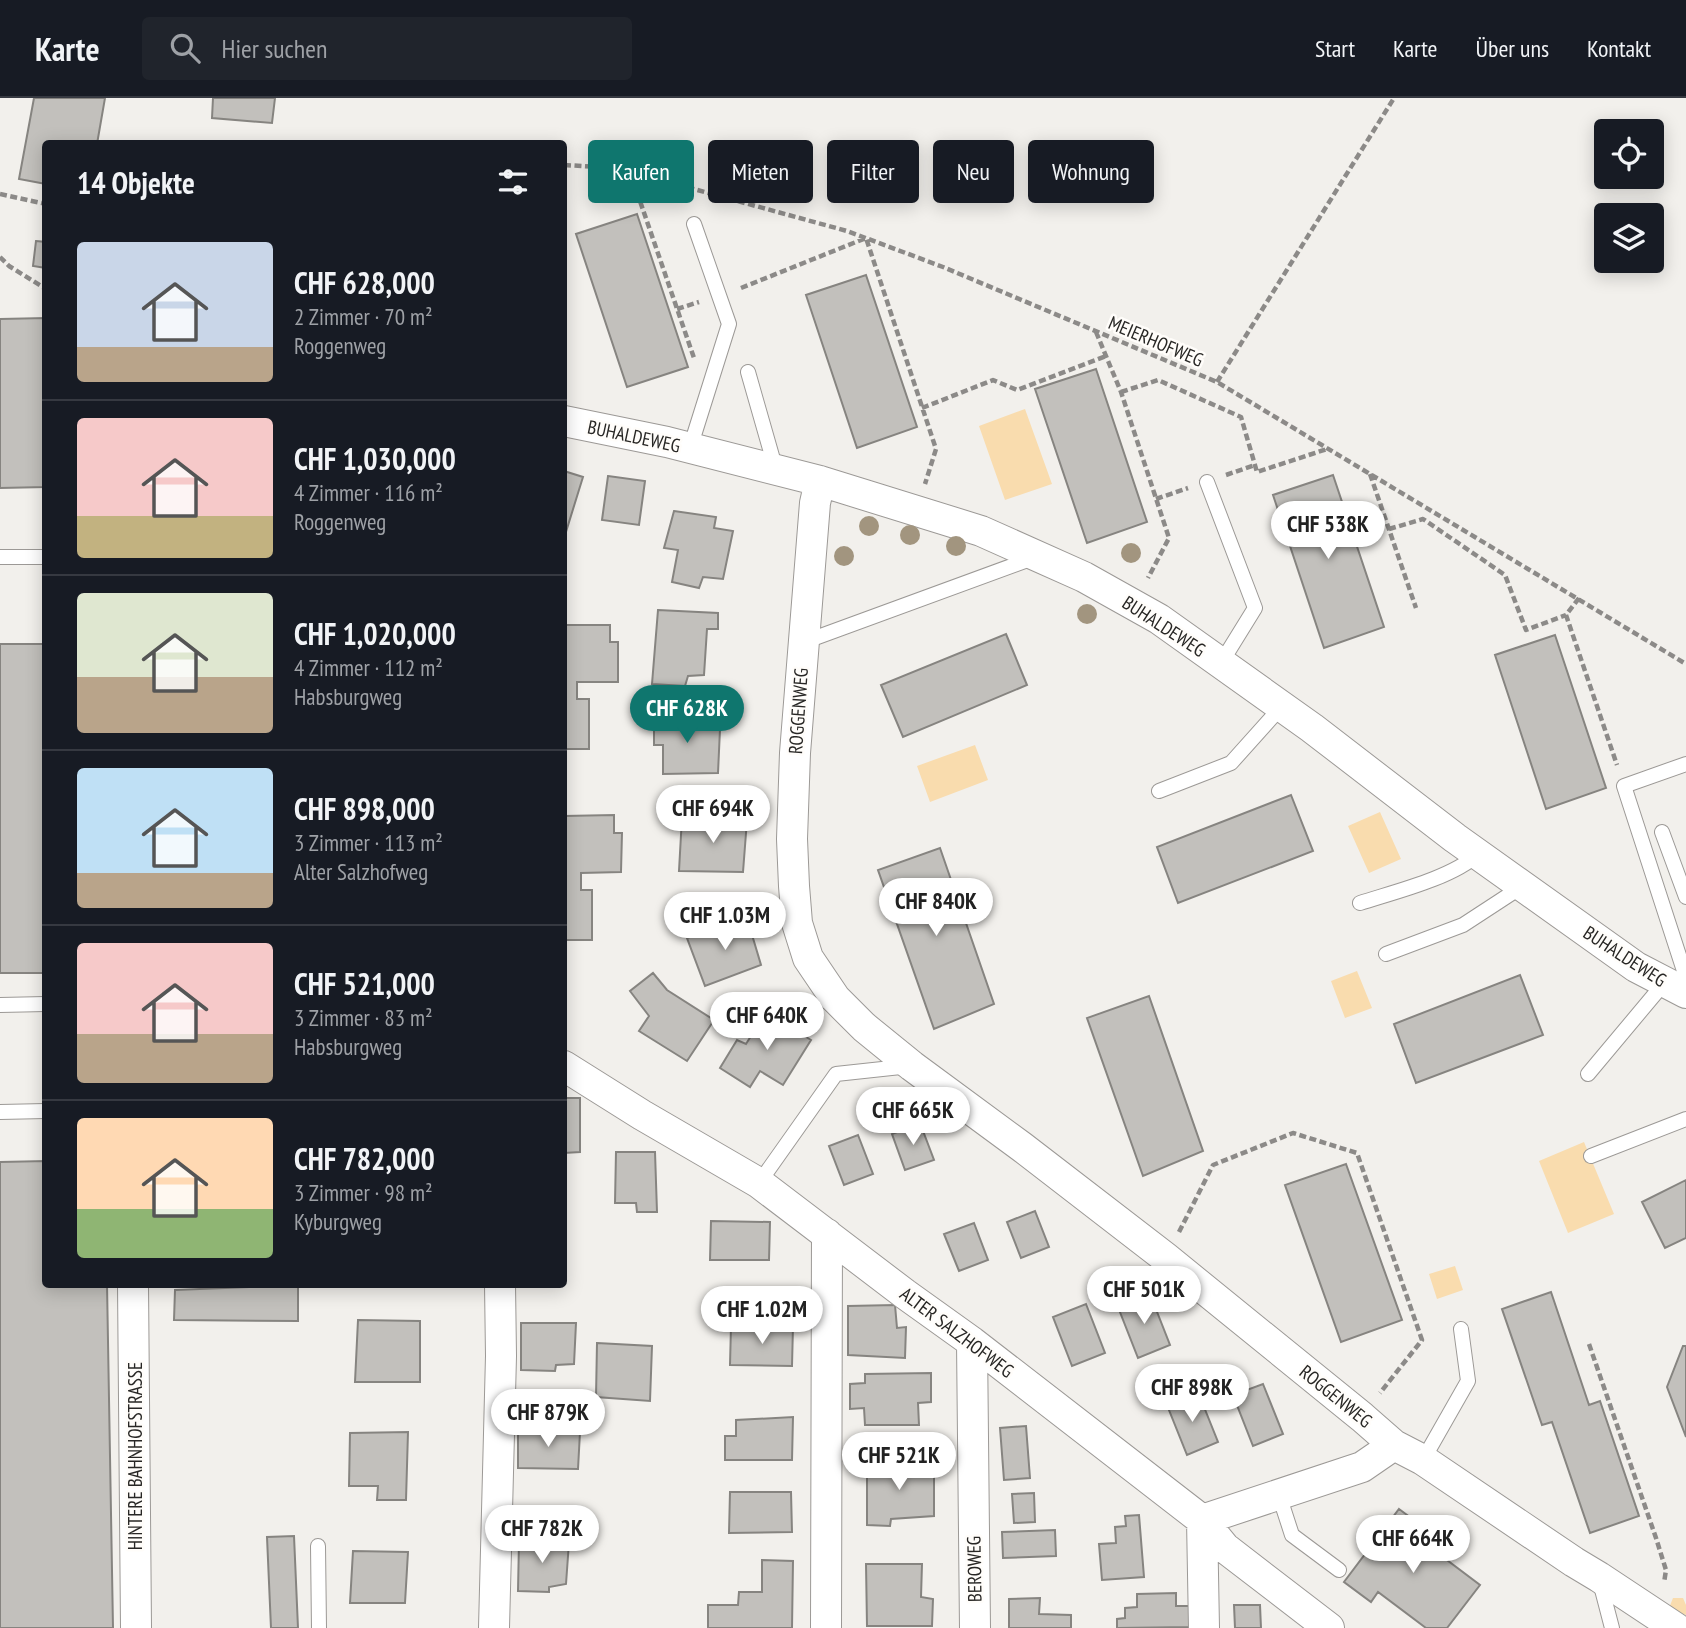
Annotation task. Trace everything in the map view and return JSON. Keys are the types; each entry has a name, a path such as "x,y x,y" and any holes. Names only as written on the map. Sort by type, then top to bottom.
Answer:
{"street":[{"name":"BUHALDEWEG","path":"567,422 667,442 820,481 981,531 1084,577 1159,619 1312,727 1478,854 1636,967 1679,984"},
{"name":"ROGGENWEG","path":"820,481 795,753 793,886 797,923 808,958 835,998 864,1027 912,1066 1166,1258 1394,1445 1423,1460 1666,1622"},
{"name":"ALTER SALZHOFWEG","path":"567,1068 759,1183 972,1342 1202,1520 1225,1548 1329,1628"},
{"path":"826,1628 827,1234"},
{"name":"HINTERE BAHNHOFSTRASSE","path":"133,1288 136,1628"},
{"path":"494,1628 501,1356 500,1288"},
{"name":"BEROWEG","path":"972,1342 975,1628"},
{"path":"1204,1628 1202,1520 1362,1467 1394,1445"}],"lane":[{"path":"690,448 729,324 694,224"},
{"path":"748,372 776,470"},
{"path":"1207,482 1255,608 1221,663"},
{"path":"804,642 1038,556"},
{"path":"0,557 42,557"},
{"path":"1159,791 1231,763 1282,706"},
{"path":"1588,1074 1679,984 1624,786 1686,764"},
{"path":"1662,832 1686,897"},
{"path":"1360,903 1441,876 1471,861 1478,854"},
{"path":"1386,954 1463,925 1524,887"},
{"path":"0,1006 42,1004"},
{"path":"759,1183 836,1074 912,1066"},
{"path":"0,1112 42,1111"},
{"path":"1591,1156 1686,1119"},
{"path":"1423,1460 1468,1381 1461,1329"},
{"path":"1279,1494 1292,1535 1339,1570"},
{"path":"318,1546 319,1628"},
{"path":"1599,1577 1612,1628"}],"path":[{"path":"1217,383 1394,98"},
{"name":"MEIERHOFWEG","path":"567,165 588,167"},
{"name":"MEIERHOFWEG","path":"694,189 866,238 943,267 1217,383 1686,664"},
{"path":"0,194 42,203"},
{"path":"641,203 695,359"},
{"path":"677,309 720,296 866,238 936,449 916,512"},
{"path":"0,257 9,266 42,287"},
{"path":"1096,331 1121,391 1170,538 1133,605"},
{"path":"922,408 993,380 1017,390 1106,356"},
{"path":"1121,391 1158,380 1241,417 1256,472 1328,449"},
{"path":"1370,474 1416,608"},
{"path":"1389,530 1423,519 1505,575 1526,630 1566,615 1578,598"},
{"path":"1566,615 1624,786"},
{"path":"1166,1258 1213,1165 1293,1133 1357,1153 1422,1340 1362,1417"},
{"path":"1589,1345 1665,1570 1666,1622"}],"shaded area":[{"path":"1025,409 1052,484 1005,500 979,426"},
{"path":"975,745 988,780 930,802 917,766"},
{"path":"1380,812 1401,859 1369,873 1348,826"},
{"path":"1357,971 1372,1008 1345,1018 1331,981"},
{"path":"1584,1142 1614,1214 1568,1233 1539,1161"},
{"path":"1455,1266 1463,1290 1437,1299 1429,1274"},
{"path":"1673,1598 1683,1598 1686,1615 1669,1608"}],"building":[{"path":"34,98 105,98 98,140 42,140 42,183 19,179"},
{"path":"213,98 275,98 272,123 212,118"},
{"path":"637,214 688,367 627,387 576,234"},
{"path":"36,241 42,242 42,267 33,266"},
{"path":"866,275 917,427 857,448 806,295"},
{"path":"42,318 42,487 0,488 0,319"},
{"path":"1096,369 1147,522 1087,543 1035,389"},
{"path":"567,472 583,477 567,529"},
{"path":"1333,475 1384,627 1324,648 1273,495"},
{"path":"608,476 645,481 639,525 602,520"},
{"path":"674,511 716,517 714,528 733,531 723,579 703,577 699,588 672,582 678,550 664,548"},
{"path":"658,610 718,613 718,629 707,629 704,675 688,676 685,686 652,684"},
{"path":"567,625 610,625 610,642 618,642 618,682 577,682 577,699 589,699 589,749 567,749"},
{"path":"1006,634 1027,685 903,737 881,685"},
{"path":"1555,635 1606,788 1546,809 1495,655"},
{"path":"0,644 42,644 42,973 0,973"},
{"path":"654,714 695,714 693,725 720,729 718,773 663,774 663,745 654,745"},
{"path":"1291,795 1313,851 1178,903 1157,847"},
{"path":"614,815 614,833 622,833 621,872 581,873 581,890 592,890 592,940 567,940 567,816"},
{"path":"682,817 747,820 743,872 679,871"},
{"path":"940,848 994,1004 934,1029 878,870"},
{"path":"747,918 761,965 705,986 687,938"},
{"path":"653,973 667,990 714,1020 687,1061 639,1031 649,1016 630,991"},
{"path":"1520,975 1543,1035 1416,1083 1394,1024"},
{"path":"1149,996 1203,1151 1143,1176 1087,1018"},
{"path":"766,1012 811,1040 783,1085 760,1071 750,1087 720,1068 737,1040 746,1044"},
{"path":"567,1098 580,1098 580,1152 567,1153"},
{"path":"920,1123 934,1160 905,1170 892,1134"},
{"path":"858,1135 873,1174 844,1185 829,1146"},
{"path":"616,1152 655,1152 657,1212 637,1212 636,1203 615,1203"},
{"path":"42,1161 42,1288 107,1288 113,1628 0,1628 0,1162"},
{"path":"1346,1164 1402,1320 1341,1342 1285,1185"},
{"path":"1686,1180 1686,1238 1665,1248 1642,1202"},
{"path":"1035,1211 1049,1247 1021,1258 1007,1222"},
{"path":"711,1221 770,1222 769,1260 710,1260"},
{"path":"974,1223 988,1260 959,1271 944,1234"},
{"path":"298,1288 298,1321 174,1320 175,1290"},
{"path":"1551,1292 1589,1405 1600,1401 1639,1516 1590,1533 1552,1422 1542,1425 1502,1309"},
{"path":"1150,1294 1170,1345 1138,1358 1118,1307"},
{"path":"1086,1304 1105,1353 1072,1366 1053,1317"},
{"path":"895,1305 897,1328 906,1327 905,1358 848,1355 848,1306"},
{"path":"358,1320 420,1321 420,1382 355,1382"},
{"path":"521,1323 576,1323 574,1364 556,1365 555,1371 521,1370"},
{"path":"731,1326 793,1326 792,1366 730,1365"},
{"path":"597,1343 652,1346 650,1401 596,1397"},
{"path":"1683,1346 1686,1346 1686,1437 1667,1387"},
{"path":"931,1373 931,1402 918,1403 919,1425 865,1425 864,1408 850,1409 850,1384 865,1383 865,1374"},
{"path":"1263,1384 1283,1434 1253,1446 1233,1395"},
{"path":"1198,1392 1218,1442 1187,1455 1167,1405"},
{"path":"793,1417 792,1460 725,1460 725,1436 736,1436 736,1420"},
{"path":"1026,1426 1030,1478 1004,1480 1000,1428"},
{"path":"518,1429 580,1432 578,1469 518,1468"},
{"path":"408,1432 406,1500 377,1500 378,1486 349,1486 350,1433"},
{"path":"867,1464 934,1464 934,1516 891,1519 890,1526 867,1525"},
{"path":"730,1492 791,1492 792,1532 729,1533"},
{"path":"1034,1493 1035,1522 1014,1523 1012,1494"},
{"path":"1399,1509 1438,1538 1431,1548 1480,1585 1447,1628 1426,1628 1378,1592 1371,1602 1344,1582"},
{"path":"1139,1515 1144,1577 1102,1580 1099,1544 1116,1543 1115,1527 1126,1526 1125,1516"},
{"path":"1055,1530 1056,1556 1003,1558 1002,1532"},
{"path":"294,1536 298,1628 271,1628 267,1537"},
{"path":"519,1541 569,1542 566,1584 549,1587 549,1592 518,1591"},
{"path":"353,1551 408,1552 405,1603 350,1603"},
{"path":"762,1560 793,1561 792,1628 708,1628 708,1605 738,1605 739,1592 762,1592"},
{"path":"866,1564 922,1564 921,1597 933,1599 932,1626 867,1626"},
{"path":"1176,1593 1176,1606 1189,1606 1189,1627 1117,1628 1117,1619 1125,1618 1125,1608 1137,1607 1137,1594"},
{"path":"1040,1598 1039,1614 1071,1615 1071,1628 1009,1628 1009,1599"},
{"path":"1234,1605 1260,1605 1261,1628 1235,1628"}]}
